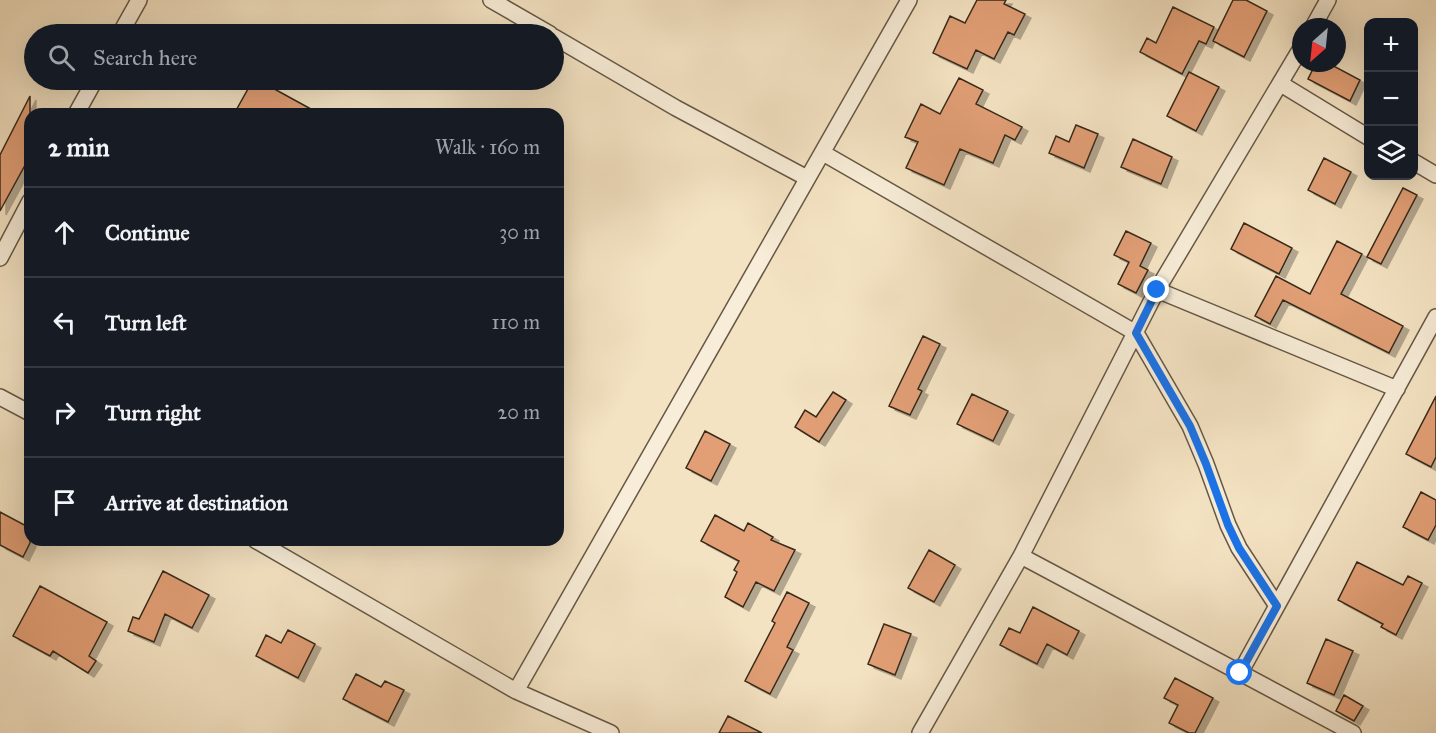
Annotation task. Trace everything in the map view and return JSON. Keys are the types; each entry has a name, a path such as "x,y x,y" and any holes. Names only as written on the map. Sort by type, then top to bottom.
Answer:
{"street":[{"path":"126,24 139,0"},
{"path":"491,0 533,24"},
{"path":"516,691 909,0"},
{"path":"1318,18 1328,0"},
{"path":"564,43 676,108 807,178"},
{"path":"920,733 1021,556 1157,290 1292,64"},
{"path":"1281,84 1364,134"},
{"path":"79,108 89,90"},
{"path":"823,153 1136,333 1190,426 1239,548 1277,606"},
{"path":"1418,165 1436,175"},
{"path":"0,258 24,212"},
{"path":"1157,290 1397,389"},
{"path":"1240,673 1436,317"},
{"path":"0,397 24,410"},
{"path":"265,546 516,691 611,733"},
{"path":"1021,556 1353,733"}],"building":[{"path":"977,0 1006,0 1004,4 1025,14 1014,35 1008,32 994,59 976,50 967,69 933,53 950,16 965,23"},
{"path":"1233,0 1246,0 1267,11 1244,57 1213,41"},
{"path":"1173,7 1214,27 1206,44 1199,41 1182,74 1140,52 1147,38 1156,43"},
{"path":"1189,72 1219,87 1196,131 1167,116"},
{"path":"1312,72 1345,72 1360,80 1350,101 1308,79"},
{"path":"959,78 983,90 976,104 1022,127 1015,140 1005,135 993,163 960,149 944,185 906,168 918,142 905,137 921,104 940,114"},
{"path":"247,90 276,90 309,108 237,108"},
{"path":"30,96 30,108 24,108 24,167 0,211 0,155"},
{"path":"1076,125 1098,134 1084,168 1049,153 1056,136 1069,142"},
{"path":"1133,139 1172,157 1161,184 1121,167"},
{"path":"1324,158 1351,172 1335,204 1308,190"},
{"path":"1403,188 1417,195 1381,264 1367,257"},
{"path":"1244,223 1292,248 1279,274 1231,249"},
{"path":"1126,231 1151,243 1140,266 1148,270 1136,293 1118,284 1129,262 1114,255"},
{"path":"1337,241 1362,254 1341,294 1403,326 1389,353 1283,300 1270,324 1255,316 1276,276 1310,294"},
{"path":"923,336 940,344 918,389 922,391 910,415 889,406"},
{"path":"833,392 846,400 819,442 795,427 805,410 816,417"},
{"path":"972,394 1008,411 993,441 957,424"},
{"path":"1436,396 1436,457 1431,467 1406,454"},
{"path":"705,431 730,444 711,481 686,468"},
{"path":"1421,492 1436,500 1436,525 1428,540 1403,527"},
{"path":"0,512 24,525 24,546 28,546 23,557 0,545"},
{"path":"715,515 744,531 748,523 773,537 771,540 795,550 774,591 756,582 743,607 725,597 737,572 734,570 739,561 701,541"},
{"path":"929,550 955,565 934,602 908,588"},
{"path":"1357,562 1403,585 1408,576 1422,583 1396,635 1381,627 1383,624 1338,600"},
{"path":"163,571 209,595 192,628 165,614 154,642 128,631 133,617 139,619"},
{"path":"40,586 107,622 89,656 96,661 88,673 53,651 50,656 13,636"},
{"path":"787,592 809,603 787,647 793,650 770,694 745,681 775,623 772,621"},
{"path":"1033,607 1079,631 1067,655 1047,644 1037,664 1000,645 1009,628 1020,633"},
{"path":"884,624 911,634 895,675 868,664"},
{"path":"288,630 315,644 298,678 256,656 266,635 281,643"},
{"path":"1326,639 1353,651 1334,695 1307,683"},
{"path":"356,674 381,687 385,681 404,690 388,722 343,699"},
{"path":"1175,678 1213,698 1195,733 1189,733 1169,723 1178,705 1164,698"},
{"path":"1344,695 1363,706 1354,721 1336,711"},
{"path":"728,716 762,733 719,733"}],"route":[{"path":"1157,290 1136,333 1190,426 1239,548 1277,606 1240,673"}]}
